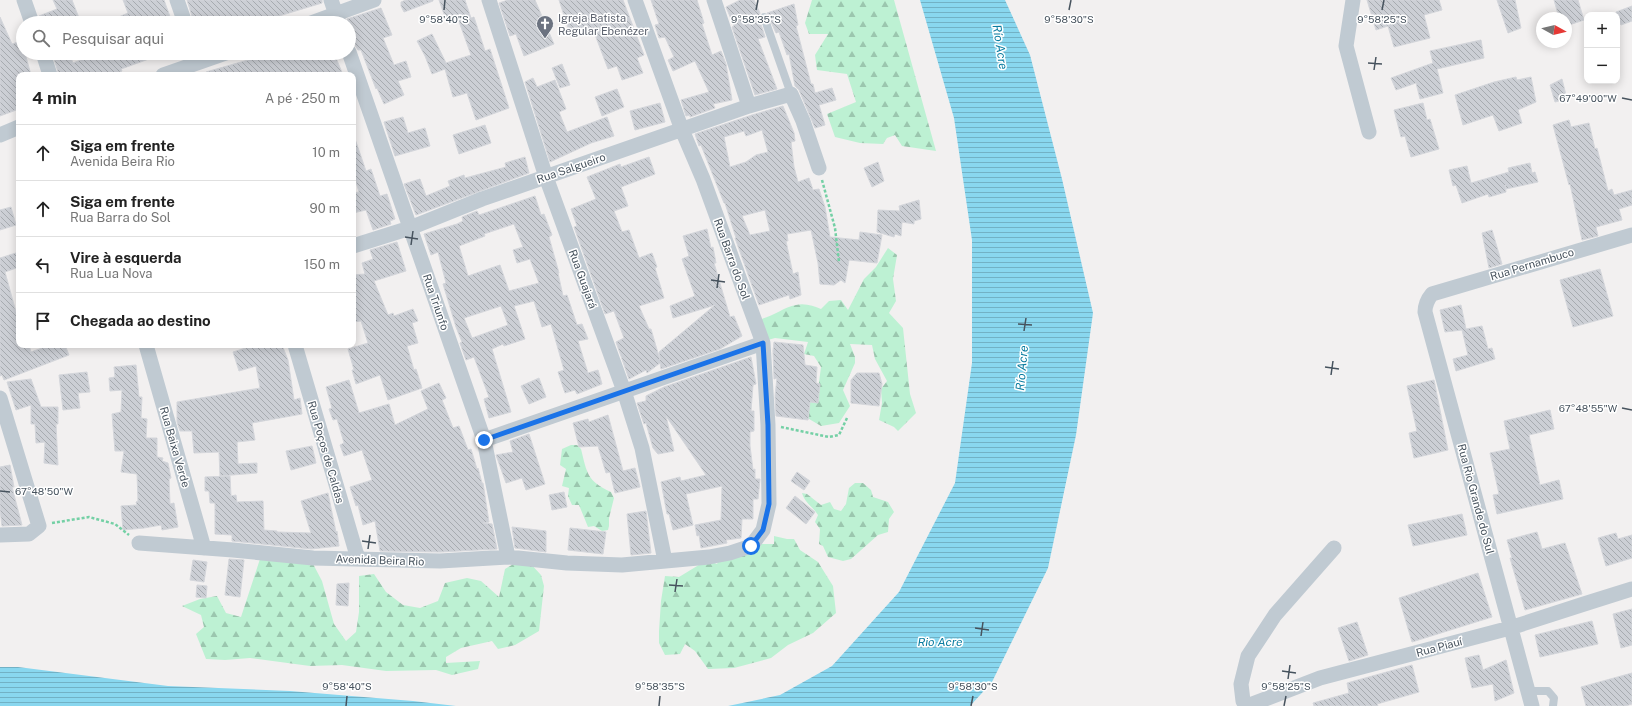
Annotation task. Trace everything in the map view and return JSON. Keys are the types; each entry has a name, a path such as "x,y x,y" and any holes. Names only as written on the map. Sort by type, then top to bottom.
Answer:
{"street":[{"path":"24,0 30,16"},
{"path":"177,0 183,16"},
{"path":"335,12 374,0"},
{"name":"Rua Guajará","path":"489,0 546,177 624,391 642,448 665,561"},
{"name":"Rua Barra do Sol","path":"635,0 682,130 703,179 763,343 768,425 769,504 763,530"},
{"path":"714,0 749,106"},
{"path":"1353,0 1346,46 1369,132"},
{"path":"45,60 49,72"},
{"path":"174,72 209,60"},
{"name":"Rua Triunfo","path":"352,60 356,72"},
{"name":"Rua Triunfo","path":"356,72 484,440 508,557"},
{"path":"791,94 803,121 819,168"},
{"name":"Rua Salgueiro","path":"356,245 410,228 482,199 749,106 791,94"},
{"path":"0,135 16,128"},
{"name":"Rua Pernambuco","path":"1432,294 1632,235"},
{"name":"Rua Rio Grande do Sul","path":"1432,294 1428,298 1425,306 1426,312 1532,706"},
{"path":"484,440 763,343"},
{"name":"Rua Baixa Verde","path":"147,348 204,548"},
{"name":"Rua Poços de Caldas","path":"296,348 358,559"},
{"path":"0,398 39,526 29,534 0,535"},
{"name":"Avenida Beira Rio","path":"139,543 312,558 440,562 508,557 567,563 622,565 709,557 743,549 751,546 763,530"},
{"path":"1247,706 1243,701 1242,684 1248,656 1275,615 1334,548"},
{"name":"Rua Piauí","path":"1247,706 1320,678 1510,628 1632,589"}],"lane":[{"path":"764,17 791,94"},
{"path":"1528,691 1548,690 1554,698 1553,706"}],"path":[{"path":"819,168 835,228 839,262"},
{"path":"768,425 829,437 840,436 847,418"},
{"path":"39,526 90,516 115,524 139,543"}],"green space":[{"path":"812,0 894,0 936,151 902,146 895,135 887,138 883,144 860,143 835,137 827,114 856,102 847,74 817,70 815,55 828,34 809,34 805,23"},
{"path":"888,248 897,255 893,279 896,301 889,313 903,328 910,394 916,413 898,431 894,427 879,420 882,403 881,389 887,381 875,359 872,345 850,344 855,357 855,363 843,390 850,406 839,423 821,426 804,416 804,401 818,390 821,367 814,356 804,354 808,342 775,338 768,340 761,319 799,304 821,309 829,301 841,300 848,310 864,279 876,267"},
{"path":"571,445 577,445 581,449 589,475 597,484 611,492 614,498 609,518 608,530 602,531 594,526 588,527 579,505 572,505 568,496 569,488 562,486 566,469 560,465 562,449"},
{"path":"855,483 863,483 871,490 873,497 888,502 894,512 889,519 888,532 878,535 851,559 843,561 828,557 823,546 819,544 820,529 815,522 818,515 805,500 802,493 807,494 821,505 830,502 834,509 841,511 846,504 849,488"},
{"path":"774,536 794,539 800,550 818,562 833,586 836,613 813,633 788,645 771,658 734,668 708,669 695,651 685,644 680,654 665,655 659,643 659,631 661,601 665,576 679,577 707,560 717,564 721,555 756,544 774,544"},
{"path":"260,559 312,562 322,581 334,624 346,641 356,632 359,612 359,576 374,574 386,592 403,605 420,608 438,601 445,583 467,578 481,581 499,597 505,569 515,563 528,561 541,575 544,586 539,631 515,645 498,649 492,641 461,648 446,657 446,663 480,661 478,669 452,675 436,670 386,671 342,665 310,666 250,658 225,660 206,659 196,634 204,627 201,615 182,606 200,599 217,596 226,613 241,617"}],"water":[{"name":"Rio Acre","path":"920,0 1005,0 1030,55 1062,179 1093,313 1076,435 1048,568 992,682 970,706 728,706 780,695 832,666 899,592 955,483 972,363 972,240 954,118"},
{"path":"0,667 18,667 168,686 290,691 456,706 0,706"}],"building":[{"path":"53,0 72,0 78,16 39,16 57,9"},
{"path":"123,0 164,0 170,16 121,16 128,13"},
{"path":"187,0 322,0 322,3 279,16 192,16"},
{"path":"406,0 433,1 404,12 401,2"},
{"path":"439,0 465,0 471,18 474,17 485,51 490,49 509,108 476,120 467,93 453,97 445,69 432,74 417,41 432,34 446,63 471,55 457,16 446,20"},
{"path":"508,0 535,0 554,44 524,56 516,34 510,36 499,3"},
{"path":"559,0 623,0 644,55 637,58 643,73 622,80 617,66 608,69 594,32 589,34 587,31 571,37"},
{"path":"651,0 697,0 704,23 702,24 712,55 721,51 726,64 732,100 713,104 715,108 690,117 690,115 686,116 681,100 709,92 695,61 673,71 668,60 674,57 665,37 659,38 655,25 659,24"},
{"path":"740,0 754,0 760,13 759,18 765,37 758,39 777,89 755,95 732,27 734,26 726,7"},
{"path":"1367,0 1439,0 1442,10 1424,15 1430,38 1394,47 1388,26 1376,30"},
{"path":"1497,0 1515,0 1521,28 1508,33"},
{"path":"1554,0 1578,0 1584,20 1572,24 1572,12 1557,12"},
{"path":"794,4 798,25 796,26 811,84 813,84 815,93 832,88 836,100 819,105 825,125 815,128 799,90 795,86 789,54 787,55 779,32 776,33 767,13"},
{"path":"1632,6 1632,21 1621,25 1620,12 1616,12"},
{"path":"381,8 392,35 383,38 394,65 406,61 411,77 398,81 404,95 384,104 377,88 376,89 361,50 358,50 356,47 356,16"},
{"path":"0,17 12,44 16,43 16,60 27,60 30,72 16,72 16,110 0,116"},
{"path":"1481,40 1484,58 1437,69 1443,93 1420,99 1416,83 1396,90 1391,78 1433,63 1430,51"},
{"path":"54,60 72,60 73,63 80,60 146,60 121,69 122,71 120,72 58,72"},
{"path":"248,60 337,60 342,72 206,72"},
{"path":"562,64 570,85 560,88 552,68"},
{"path":"1516,77 1517,80 1531,77 1536,102 1518,110 1522,123 1499,131 1493,115 1463,125 1455,95 1494,82"},
{"path":"533,78 537,87 555,80 566,109 559,112 567,132 607,117 614,136 591,143 550,162 525,82"},
{"path":"1562,79 1567,99 1555,102 1550,85"},
{"path":"617,89 624,107 602,116 595,97"},
{"path":"660,103 665,122 635,130 630,111"},
{"path":"1423,103 1427,120 1430,119 1439,149 1411,157 1405,136 1401,137 1394,110"},
{"path":"783,106 794,133 795,141 791,142 794,167 798,182 809,178 813,190 819,189 825,207 830,237 859,240 860,232 882,235 877,263 849,260 845,283 841,280 834,285 820,284 818,263 811,230 787,234 788,241 786,241 793,274 798,272 801,295 790,299 789,295 759,305 735,238 725,203 695,134","holes":["762,130 768,152 756,155 746,162 730,167 724,137 744,131 746,136","765,210 770,231 750,235 742,216"]},
{"path":"403,117 408,133 425,128 430,146 395,156 384,122"},
{"path":"1569,120 1571,127 1589,123 1595,149 1597,148 1608,191 1612,189 1614,195 1632,190 1632,205 1619,209 1622,220 1596,227 1598,236 1582,240 1570,184 1569,185 1553,125"},
{"path":"485,125 491,143 459,154 453,135"},
{"path":"356,142 366,171 371,169 380,196 387,194 395,219 390,221 391,224 373,230 366,210 356,212 356,192 359,192 356,182"},
{"path":"525,157 529,173 416,215 404,184 420,179 426,196 450,186 448,181 464,175 465,178 506,167 505,163"},
{"path":"649,157 655,174 621,187 628,206 614,211 622,232 629,230 639,258 652,253 657,267 655,268 664,298 639,306 649,329 651,329 660,360 659,352 715,305 673,318 670,306 695,296 682,259 689,256 683,236 707,229 711,248 713,247 716,263 714,263 730,317 734,316 742,336 720,349 661,369 660,363 647,373 646,370 629,379 616,342 624,338 614,311 605,314 574,227 577,226 571,209 596,199 587,177 620,164 621,167"},
{"path":"878,162 884,181 872,187 864,168"},
{"path":"1530,163 1532,173 1535,172 1538,182 1506,189 1505,185 1506,192 1489,197 1488,194 1462,203 1456,185 1453,186 1449,170 1467,166 1471,183 1509,172 1508,168"},
{"path":"535,196 541,215 544,214 552,235 549,237 559,273 563,296 567,295 577,325 582,324 588,339 578,341 588,373 598,370 602,384 577,394 575,390 565,393 558,372 564,370 551,324 542,327 534,301 514,306 525,339 504,346 503,344 492,349 511,412 489,418 484,399 489,397 474,357 466,360 460,343 462,342 443,284 446,283 438,252 431,255 424,234 457,224 463,221 462,217 477,211 479,215","holes":["514,224 523,247 513,250 517,263 530,259 539,283 509,291 500,265 468,276 459,246 485,236 484,234","501,306 508,325 472,338 464,318"]},
{"path":"919,200 921,219 914,221 914,224 902,222 901,236 895,234 894,237 877,232 878,210 900,211 899,206"},
{"path":"11,207 16,225 0,230 0,210"},
{"path":"1492,230 1502,264 1489,268 1482,233"},
{"path":"397,242 406,271 374,281 388,315 393,313 394,316 413,309 418,321 412,323 418,343 407,346 414,370 416,369 422,388 388,400 380,375 356,384 348,349 356,348 356,347 368,343 361,321 356,322 356,275 365,274 362,263 373,259 370,250"},
{"path":"16,253 16,268 5,272 16,312 16,348 30,348 31,352 42,348 66,348 69,355 4,380 2,375 0,376 0,258"},
{"path":"1600,269 1613,316 1573,327 1560,280"},
{"path":"1461,305 1466,329 1482,326 1488,349 1492,348 1495,359 1456,371 1453,359 1468,355 1462,330 1445,332 1440,310"},
{"path":"774,342 803,345 805,365 817,367 816,383 820,384 818,403 810,402 808,420 776,416 775,396 777,378 774,379"},
{"path":"246,348 283,348 288,360 294,400 300,398 302,414 252,423 255,440 237,442 238,464 257,463 257,473 220,476 219,452 194,453 192,431 180,431 177,422 177,402 260,388 256,366 239,371 233,352"},
{"path":"751,357 756,384 753,385 751,411 754,411 754,431 750,432 750,446 753,470 755,469 755,479 760,479 758,499 753,499 753,519 742,519 741,538 726,540 727,543 701,548 699,535 697,536 695,525 721,520 722,486 686,494 693,525 673,530 669,514 667,514 661,482 680,477 681,481 706,475 666,416 674,451 658,454 653,448 646,423 644,424 637,403 646,401 646,396 664,387"},
{"path":"136,365 139,397 142,397 141,418 147,419 146,438 157,438 157,457 163,458 162,461 168,463 171,478 169,479 170,504 174,503 178,527 162,530 161,525 123,530 121,506 137,505 137,474 121,472 124,451 115,451 112,414 121,412 122,390 110,391 109,378 115,377 114,367"},
{"path":"87,372 90,392 78,393 80,408 63,410 59,375"},
{"path":"857,373 879,373 882,384 879,406 851,403 851,380"},
{"path":"539,378 546,397 529,404 521,386"},
{"path":"31,379 41,407 58,407 58,424 56,424 58,465 44,463 45,442 36,443 35,424 31,424 31,405 16,410 7,382"},
{"path":"349,380 359,413 389,404 395,425 428,409 421,391 439,383 446,398 442,400 453,428 459,426 468,450 471,449 477,469 478,468 483,483 489,522 483,523 492,524 497,549 440,552 380,551 375,521 363,525 358,505 356,506 350,487 372,480 362,450 344,456 340,445 344,443 337,419 333,420 329,409 332,408 326,387"},
{"path":"1434,380 1448,450 1414,458 1409,433 1417,431 1407,386"},
{"path":"1550,410 1554,429 1529,435 1540,485 1559,480 1563,499 1497,514 1493,495 1499,494 1490,453 1510,449 1504,421"},
{"path":"608,415 623,471 635,468 640,487 615,493 610,472 606,473 598,446 579,447 573,423 588,419 589,422"},
{"path":"529,434 545,484 526,490 522,478 506,483 496,455 513,452 510,441"},
{"path":"312,446 316,463 291,470 286,451"},
{"path":"10,465 14,487 12,487 22,525 2,526 0,510 0,467"},
{"path":"797,472 810,481 804,490 791,481"},
{"path":"230,476 231,496 236,495 237,502 263,501 264,530 311,533 301,501 328,493 339,546 311,549 232,541 232,535 215,534 215,503 210,503 209,491 205,491 205,477"},
{"path":"564,492 567,507 552,510 549,495"},
{"path":"795,496 815,512 806,524 786,508"},
{"path":"646,511 651,553 631,555 627,514"},
{"path":"1462,514 1467,535 1413,546 1408,525"},
{"path":"512,527 546,531 546,552 515,548"},
{"path":"570,528 606,532 603,554 568,550"},
{"path":"1537,532 1542,549 1565,543 1582,594 1525,610 1510,558 1512,558 1507,540"},
{"path":"1616,533 1618,539 1632,535 1632,558 1606,566 1598,538"},
{"path":"229,559 244,560 240,597 225,595"},
{"path":"193,560 207,562 204,582 190,580"},
{"path":"1478,573 1492,617 1412,642 1399,598"},
{"path":"349,583 348,606 336,605 337,584"},
{"path":"197,585 207,586 206,598 196,597"},
{"path":"1632,609 1632,645 1621,648 1613,614"},
{"path":"1592,621 1598,644 1540,657 1535,635"},
{"path":"1357,622 1368,655 1349,661 1338,628"},
{"path":"1479,655 1483,670 1506,660 1514,693 1495,701 1493,684 1472,688 1465,658"},
{"path":"1412,665 1419,692 1377,704 1378,706 1314,706 1313,703 1349,693 1347,683"},
{"path":"1632,673 1632,704 1625,706 1586,706 1581,687"}],"place":[{"name":"Igreja Batista Regular Ebenézer","path":"545,39"}],"route":[{"path":"484,440 763,343 768,425 769,504 763,530 751,546"}],"water label":[{"name":"Río Acre","path":"1000,47"},
{"name":"Río Acre","path":"1022,368"}]}
